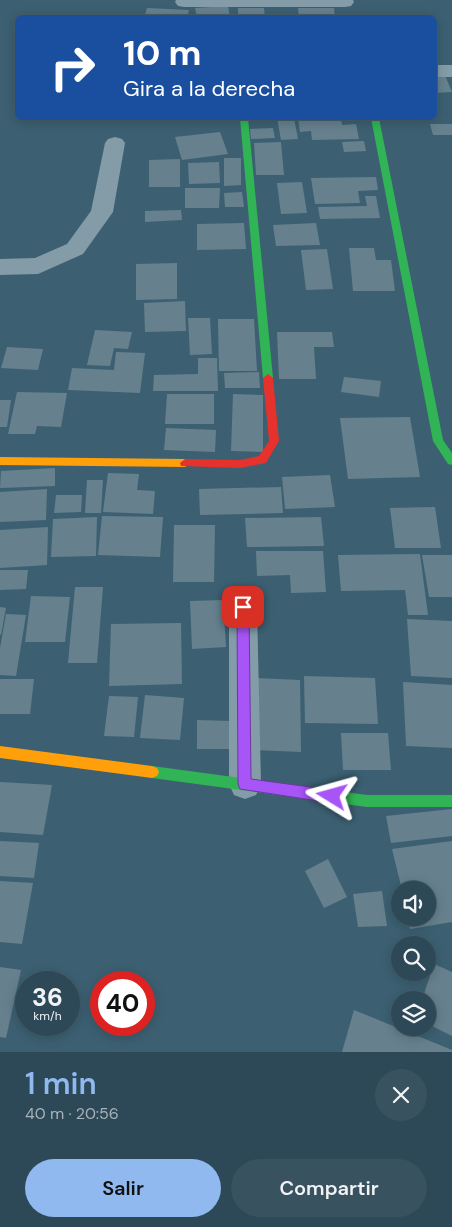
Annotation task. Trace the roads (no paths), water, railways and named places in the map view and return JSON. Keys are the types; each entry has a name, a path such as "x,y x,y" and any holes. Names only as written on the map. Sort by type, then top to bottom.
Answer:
{"street":[{"path":"184,2 346,7"},
{"path":"437,71 452,71"},
{"path":"0,461 240,464 262,460 274,441 244,120"},
{"path":"375,120 438,441 452,461"},
{"path":"0,266 38,266 75,250 102,212 115,143"},
{"path":"243,607 244,784"},
{"path":"0,752 367,801 452,802"}]}
